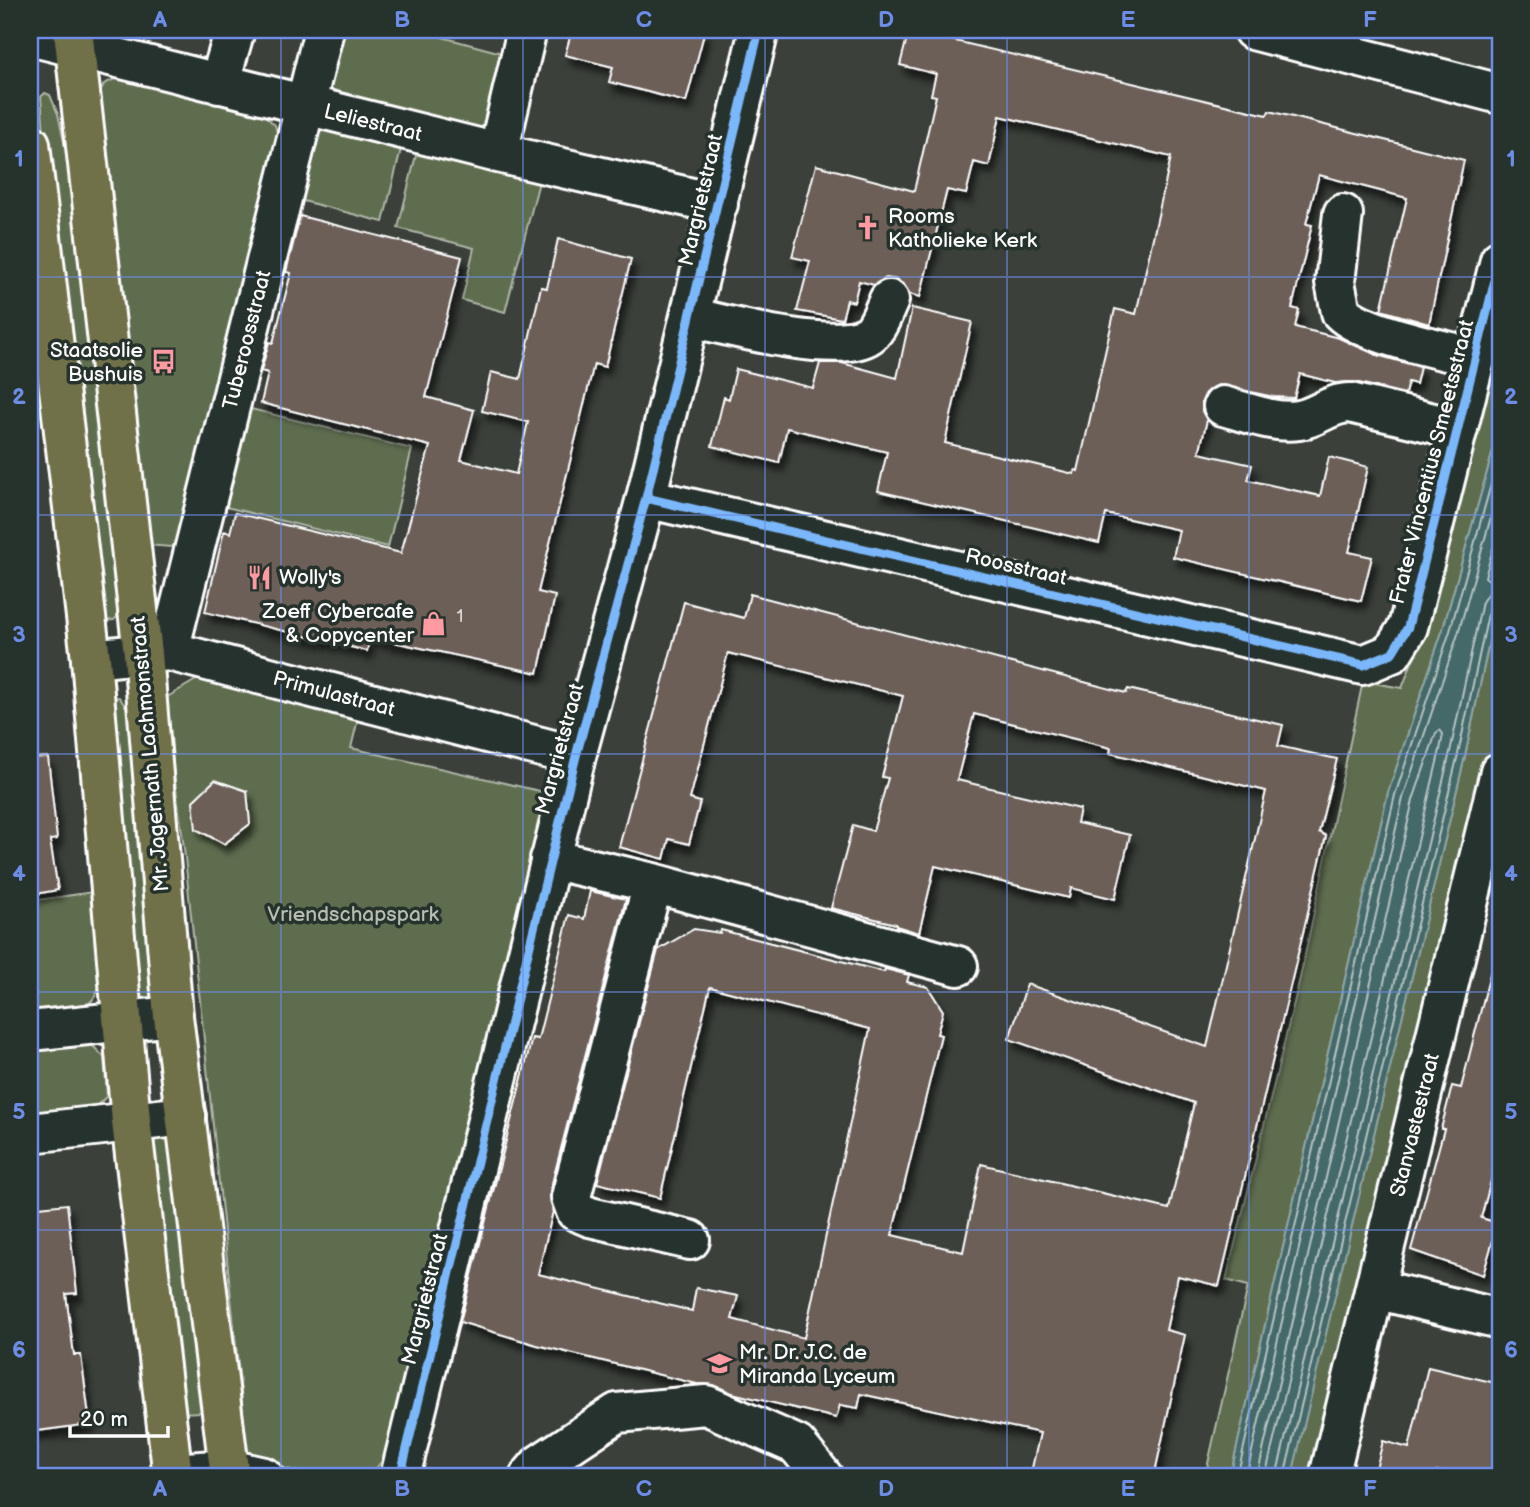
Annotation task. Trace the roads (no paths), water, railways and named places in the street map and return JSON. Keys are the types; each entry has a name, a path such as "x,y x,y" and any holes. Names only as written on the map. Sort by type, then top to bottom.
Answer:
{"main road":[{"name":"Mr. Jagernath Lachmonstraat","path":"74,39 156,652 173,1016 241,1475"},
{"path":"30,144 90,659 131,1121 173,1475"}],"street":[{"path":"219,84 235,30"},
{"name":"Tuberoosstraat","path":"156,652 306,106 324,30"},
{"path":"498,153 527,30"},
{"name":"Margrietstraat","path":"400,1477 550,859 646,498 759,30"},
{"path":"1253,30 1339,40 1500,94"},
{"name":"Leliestraat","path":"30,36 74,39 219,84 718,204"},
{"path":"1342,214 1335,282 1341,312 1356,322 1423,345 1486,345"},
{"name":"Frater Vincentius Smeetsstraat","path":"1378,661 1392,653 1408,627 1458,429 1486,345 1500,260"},
{"path":"691,317 743,329 848,343 872,333 889,300"},
{"path":"1223,406 1281,421 1302,420 1336,403 1350,403 1458,429"},
{"name":"Roosstraat","path":"646,498 1363,666 1378,661"},
{"name":"Primulastraat","path":"90,659 156,652 576,756"},
{"name":"Stanvastestraat","path":"1329,1477 1500,772"},
{"path":"550,859 653,883 957,966"},
{"path":"653,883 570,1196 576,1211 590,1217 690,1240"},
{"path":"30,1031 173,1016"},
{"path":"30,1133 186,1116"},
{"path":"1375,1289 1500,1319"},
{"path":"529,1477 540,1464 617,1413 706,1405 797,1445 823,1477"},
{"path":"173,1475 241,1475"}],"water":[{"path":"1500,426 1500,590 1465,756 1294,1467 1291,1477 1230,1477 1388,793 1443,629"}],"place":[{"name":"Rooms Katholieke Kerk","path":"868,228"},
{"name":"Staatsolie Bushuis","path":"163,362"},
{"name":"Wolly's","path":"259,577"},
{"name":"Zoeff Cybercafe & Copycenter","path":"434,623"},
{"name":"Mr. Dr. J.C. de Miranda Lyceum","path":"719,1364"}],"park label":[{"name":"Vriendschapspark","path":"353,914"}]}
